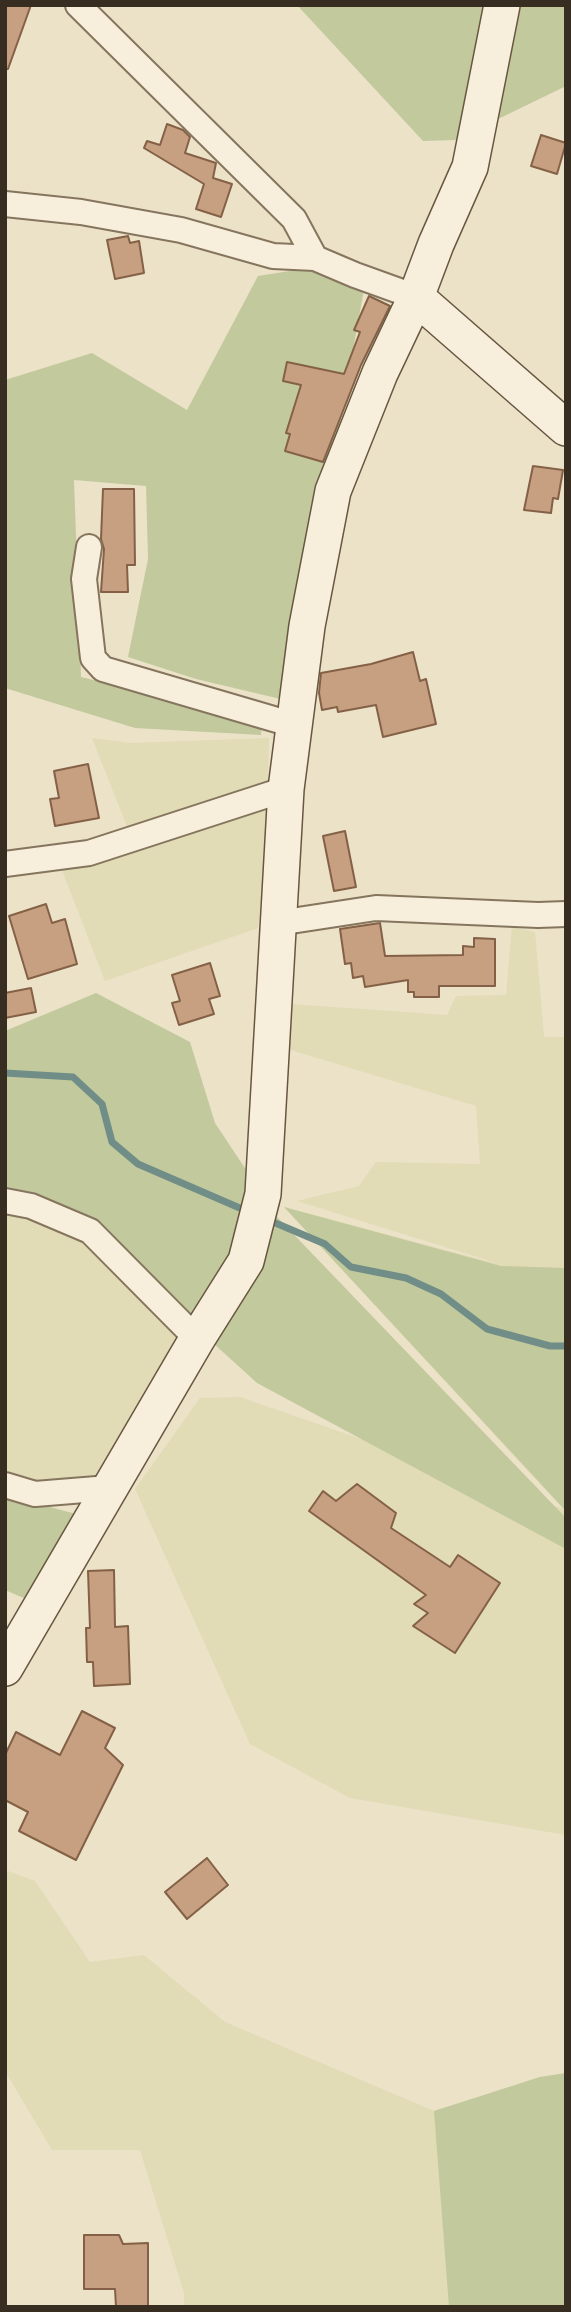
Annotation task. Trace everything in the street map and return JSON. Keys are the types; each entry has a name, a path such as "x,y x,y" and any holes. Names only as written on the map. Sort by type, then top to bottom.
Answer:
{"street":[{"path":"5,1668 197,1339 246,1261 263,1194 286,789 307,626 333,491 380,373 416,297 470,167 502,5"},
{"path":"83,7 295,219 315,258"},
{"path":"5,204 81,212 181,230 272,256 315,258 416,297 566,428"},
{"path":"89,547 84,579 93,658 103,669 294,725"},
{"path":"5,864 89,853 286,789"},
{"path":"278,923 376,908 566,914"},
{"path":"5,1201 30,1206 90,1231 197,1339"},
{"path":"5,1485 35,1494 109,1488"}],"shaded area":[{"path":"92,738 131,743 269,738 266,858 258,928 105,981 60,865 132,839"},
{"path":"512,927 535,932 544,1037 566,1037 566,1835 350,1798 250,1744 135,1489 200,1398 240,1397 563,1509 284,1207 506,1266 297,1201 359,1186 376,1162 480,1164 476,1106 281,1047 290,1004 447,1015 456,996 506,995"},
{"path":"5,1211 84,1237 183,1339 102,1476 40,1486 5,1473"},
{"path":"5,1870 35,1881 90,1962 144,1955 225,2022 434,2111 540,2077 566,2073 566,2307 184,2307 184,2293 140,2150 52,2150 5,2071"}],"green space":[{"path":"297,5 566,5 566,86 455,140 423,141"},
{"path":"315,267 365,284 289,701 196,679 128,657 148,559 146,486 74,480 81,677 262,722 261,735 135,728 5,688 5,380 92,353 187,410 258,276"},
{"path":"96,993 190,1042 215,1123 278,1218 566,1518 566,1549 257,1383 157,1292 84,1217 5,1194 5,1031"},
{"path":"284,1207 501,1266 566,1268 566,1511"},
{"path":"5,1495 76,1514 26,1599 5,1590"},
{"path":"566,2073 566,2307 449,2307 434,2111 540,2077"}],"building":[{"path":"5,5 31,5 8,69 5,69"},
{"path":"167,124 183,130 190,137 185,153 216,163 213,178 232,184 221,217 196,209 204,184 144,148 147,141 160,145"},
{"path":"541,135 566,143 557,174 531,166"},
{"path":"128,236 130,243 139,241 144,273 115,279 107,240"},
{"path":"369,296 390,306 361,365 323,462 285,451 290,434 286,433 301,385 283,381 287,362 344,374 360,332 354,330"},
{"path":"533,466 563,470 558,499 553,498 551,513 524,510"},
{"path":"103,489 134,489 135,565 127,565 128,592 101,592 104,549 101,539"},
{"path":"413,652 420,681 426,679 436,724 383,737 376,705 338,712 337,707 322,710 319,693 321,673 371,664"},
{"path":"88,764 99,818 55,826 50,799 59,798 54,771"},
{"path":"345,831 356,887 334,891 323,836"},
{"path":"46,904 52,923 65,919 77,964 28,979 9,916"},
{"path":"380,923 385,956 463,955 463,946 474,947 474,938 495,939 495,986 439,986 439,997 414,997 414,992 408,992 408,980 365,987 363,976 353,978 351,963 345,964 340,929"},
{"path":"210,963 220,996 209,999 214,1014 179,1025 172,1003 180,1001 172,975"},
{"path":"31,988 36,1012 5,1018 5,993"},
{"path":"357,1484 396,1513 391,1528 450,1567 458,1555 500,1583 455,1653 413,1626 428,1613 414,1604 426,1595 309,1511 323,1491 336,1501"},
{"path":"114,1570 115,1627 128,1626 130,1684 94,1686 93,1662 87,1662 86,1628 90,1628 88,1571"},
{"path":"82,1711 115,1728 105,1748 123,1765 76,1860 19,1831 28,1812 5,1800 5,1755 16,1732 60,1755"},
{"path":"207,1858 228,1885 187,1919 165,1892"},
{"path":"84,2235 119,2235 123,2244 148,2243 148,2307 116,2307 115,2289 84,2289"}],"waterway":[{"path":"5,1073 73,1077 102,1104 112,1142 138,1164 249,1212"},
{"path":"266,1219 325,1244 351,1267 406,1278 441,1294 487,1329 550,1346 566,1346"}]}
